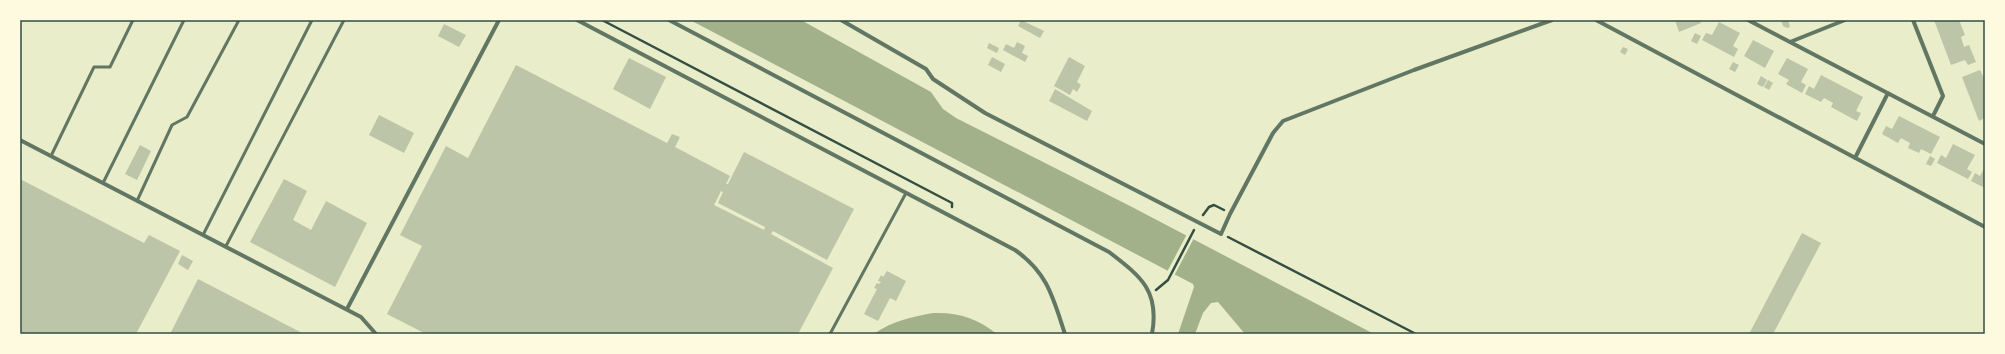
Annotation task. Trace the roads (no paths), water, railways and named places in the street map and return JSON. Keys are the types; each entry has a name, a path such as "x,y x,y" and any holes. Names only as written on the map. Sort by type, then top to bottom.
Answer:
{"street":[{"path":"347,309 499,20"},
{"path":"577,20 952,216 1004,244 1026,258 1051,289 1065,334"},
{"path":"669,20 1097,245 1135,273 1150,293 1153,313 1152,334"},
{"path":"841,20 926,69 933,79 985,113 1221,234 1230,214 1273,134 1283,121 1414,70 1552,20"},
{"path":"1596,20 1985,227"},
{"path":"1748,20 1985,144"},
{"path":"1790,42 1845,20"},
{"path":"1913,20 1943,96 1933,116"},
{"path":"1855,158 1888,93"},
{"path":"20,140 347,309 361,317 376,334"}],"lane":[{"path":"50,156 94,67 110,67 133,20"},
{"path":"103,183 184,20"},
{"path":"138,200 172,125 187,117 239,20"},
{"path":"203,234 312,20"},
{"path":"226,246 344,20"},
{"path":"830,334 906,193"}]}
